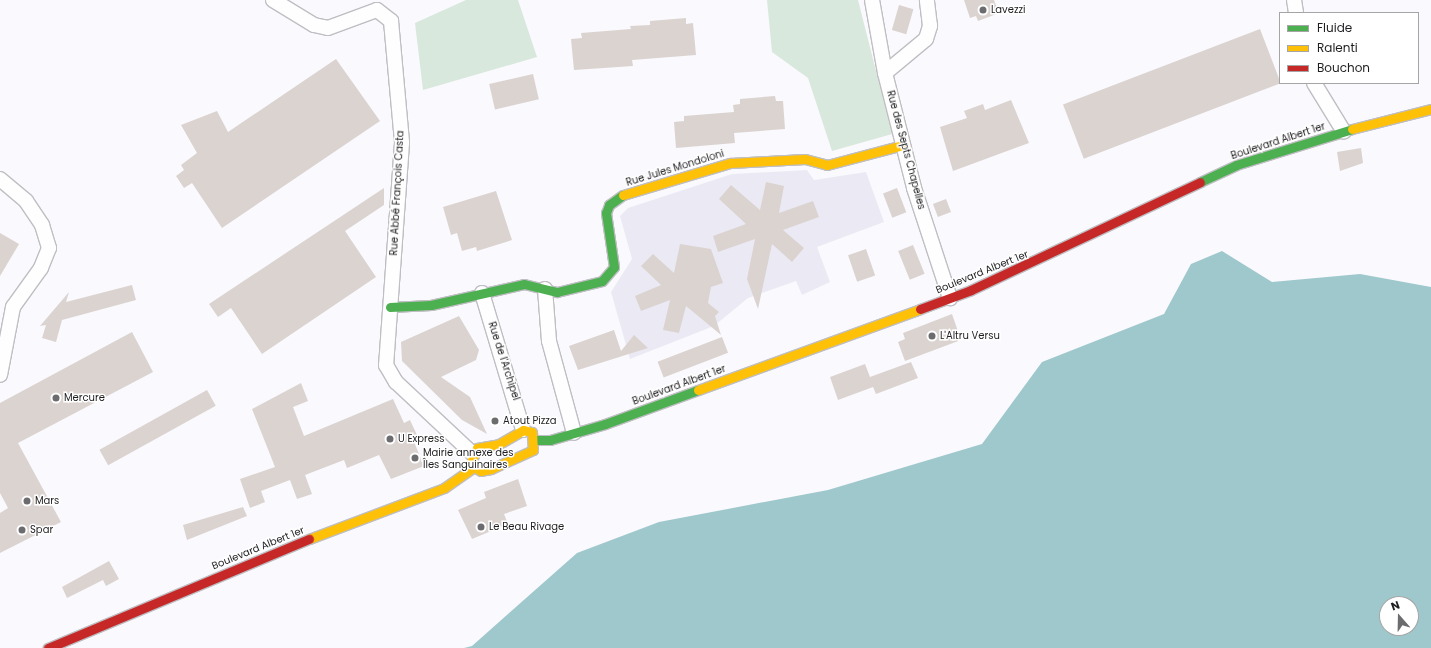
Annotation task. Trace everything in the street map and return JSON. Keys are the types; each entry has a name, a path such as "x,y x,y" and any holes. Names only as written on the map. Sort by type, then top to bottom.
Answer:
{"main road":[{"name":"Boulevard Albert 1er","path":"535,440 550,440 574,433 950,298 1025,267 1236,165 1344,132 1431,108"},
{"name":"Rue Jules Mondoloni","path":"390,307 431,305 524,284 567,292 609,276 615,258 606,213 609,205 625,194 730,163 805,159 827,165 903,145"},
{"name":"Boulevard Albert 1er","path":"48,648 277,552 444,488 473,460 477,448 498,444 523,430"},
{"path":"473,460 481,471 525,455 533,450 535,440 532,432 523,430"}],"street":[{"name":"Rue Abbé François Casta","path":"273,0 314,26 328,28 377,10 391,22 402,143 390,307"},
{"name":"Rue des Septs Chapelles","path":"872,0 885,73 903,145 950,298"},
{"path":"885,73 926,39 930,26 927,0"},
{"path":"1294,0 1296,12"},
{"path":"1317,88 1344,132"},
{"path":"0,179 26,201 42,226 49,248 41,268 13,307 5,365 0,375"},
{"path":"545,289 549,341 574,433"},
{"name":"Rue de l'Archipel","path":"482,293 523,430"},
{"path":"390,307 386,365 390,374 456,438 473,460"}],"shaded area":[{"path":"807,170 814,180 866,172 884,222 817,247 830,282 802,295 796,281 748,298 714,326 630,359 611,292 632,259 620,216 628,208 732,174"}],"green space":[{"path":"466,0 518,0 537,57 423,90 415,23"},
{"path":"767,0 858,0 892,134 832,151 808,78 772,52"}],"water":[{"path":"1222,251 1272,282 1360,274 1431,287 1431,648 464,648 472,646 577,553 659,522 828,490 982,444 1042,362 1164,314 1191,264"}],"building":[{"name":"Lavezzi","path":"964,0 994,0 999,13 978,21 976,16 970,18"},
{"path":"899,5 913,9 906,34 892,30"},
{"path":"686,18 686,24 693,23 696,55 632,60 633,66 574,70 571,39 582,38 581,33 631,29 630,26 650,25 650,21"},
{"path":"1260,29 1279,78 1279,84 1084,159 1063,105"},
{"path":"336,59 380,121 222,228 192,183 184,188 176,176 184,170 181,165 197,153 181,125 217,111 228,132"},
{"path":"533,74 539,99 495,109 489,84"},
{"path":"775,96 776,101 783,101 785,129 734,133 735,143 676,148 674,122 684,121 684,116 734,112 733,105 740,104 740,99"},
{"path":"1011,100 1029,143 953,171 940,127 967,118 964,111 983,104 985,110"},
{"path":"1361,148 1363,163 1340,171 1337,152"},
{"path":"766,182 784,186 779,213 813,201 819,217 783,230 804,248 792,262 772,244 758,309 747,279 755,239 718,252 713,236 746,224 719,199 731,185 760,210"},
{"path":"384,188 384,205 345,231 376,277 262,354 231,308 218,317 209,304"},
{"path":"897,188 906,212 892,218 883,193"},
{"path":"496,191 512,240 477,251 476,247 462,251 457,233 451,235 443,207"},
{"path":"946,199 951,212 938,217 933,204"},
{"path":"0,233 19,244 0,276"},
{"path":"680,244 711,249 723,283 711,287 708,303 719,312 715,316 721,335 686,306 679,333 663,330 670,300 641,311 635,296 661,285 641,266 653,254 674,273"},
{"path":"913,245 925,274 910,280 898,251"},
{"path":"866,249 875,275 857,282 848,255"},
{"path":"132,285 136,300 62,320 56,342 42,338 46,325 40,326 69,292 66,302"},
{"name":"L'Altru Versu","path":"952,314 961,340 905,361 898,342 905,339 903,333"},
{"path":"459,316 479,350 476,360 441,377 470,397 487,434 462,420 402,361 401,342"},
{"path":"614,330 621,351 634,335 648,348 578,370 569,346"},
{"path":"132,332 153,372 18,443 61,522 0,553 0,513 8,508 0,493 0,403"},
{"path":"722,337 728,353 664,378 658,362"},
{"path":"911,362 918,378 876,394 873,387 838,400 830,377 865,364 870,377"},
{"path":"301,383 308,401 293,407 304,436 393,399 404,423 410,420 417,435 412,437 424,466 391,479 379,455 347,468 344,460 305,475 312,494 297,499 290,480 261,491 265,502 250,508 240,479 275,467 252,409"},
{"path":"207,390 216,406 108,465 99,450"},
{"path":"518,479 527,506 504,514 508,524 472,539 458,510 486,498 484,492"},
{"path":"243,507 247,516 187,540 183,525"},
{"path":"109,561 119,579 106,586 103,580 67,598 62,587"}],"traffic: fast":[{"path":"1200,182 1236,165 1352,129"},
{"path":"390,307 431,305 524,284 557,292 602,281 614,267 606,213 609,205 623,195"},
{"path":"535,440 550,440 605,424 698,390"}],"traffic: slow":[{"path":"1352,129 1431,109"},
{"path":"623,195 730,163 805,159 827,165 903,145"},
{"path":"698,390 920,309"},
{"path":"523,430 532,432 533,450 491,469 481,471 474,467 472,460 477,448 499,444 523,430"},
{"path":"309,539 444,488 474,467"}],"traffic: jam":[{"path":"920,309 971,290 1200,182"},
{"path":"48,648 309,539"}],"place":[{"name":"Lavezzi","path":"983,10"},
{"name":"L'Altru Versu","path":"932,336"},
{"name":"Mercure","path":"56,398"},
{"name":"Atout Pizza","path":"495,421"},
{"name":"U Express","path":"390,439"},
{"name":"Mairie annexe des Îles Sanguinaires","path":"415,458"},
{"name":"Mars","path":"27,501"},
{"name":"Le Beau Rivage","path":"481,527"},
{"name":"Spar","path":"22,530"}]}
